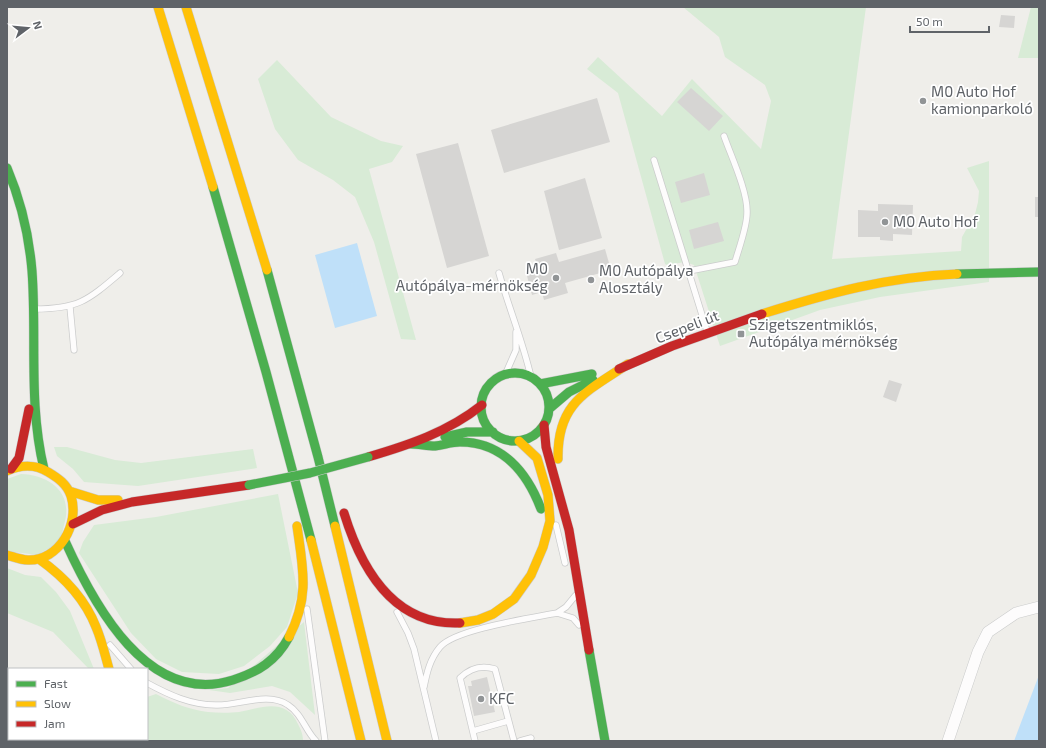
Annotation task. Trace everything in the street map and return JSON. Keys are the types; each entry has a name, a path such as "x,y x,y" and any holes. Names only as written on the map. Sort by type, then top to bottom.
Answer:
{"main road":[{"path":"158,7 221,210 284,435 339,648 361,741"},
{"path":"186,7 258,238 318,457 387,741"},
{"path":"7,168 18,196 25,227 30,259 34,310 32,388 24,440 19,458 9,470"},
{"name":"Csepeli út","path":"549,409 570,392 628,364 708,333 817,297 867,284 909,278 1039,272"},
{"path":"563,503 557,446 559,428 567,412 575,402 628,364"},
{"name":"Csepeli út","path":"540,384 565,380 628,364"},
{"path":"523,374 531,377 540,384 549,400 549,409 544,425 538,433 519,441 505,439 493,432 486,424 482,405 484,395 489,386 496,379 506,375 523,374"},
{"path":"32,388 38,444 44,469"},
{"path":"69,491 98,500 135,500 196,494 310,473 411,444 445,431 457,425 482,405"},
{"path":"544,425 546,446 563,503 578,578 606,741"},
{"path":"411,444 467,432 493,432"},
{"path":"65,541 76,565 104,610 142,663 177,680 197,685 222,683 248,675 269,662 278,654 288,638 296,618 304,585 284,435"},
{"path":"341,501 348,529 359,555 372,577 390,599 401,607 432,621 452,624 468,623 505,607 521,590 534,572 544,541 550,519 549,501 541,467 534,456 519,441"},
{"path":"411,444 433,446 460,442 478,444 493,449 512,459 525,474 537,494 543,515 544,541"},
{"path":"318,457 335,488"},
{"path":"7,555 26,560 38,559 58,549 65,541 73,524 74,513 69,491 59,478 44,469 28,466 9,470"},
{"path":"73,524 88,514 103,508 135,500"},
{"path":"38,559 60,574 75,591 96,626 108,668"}],"street":[{"path":"948,741 978,652 988,632 1016,613 1039,607"}],"lane":[{"path":"689,271 735,262 738,251 747,213 743,190 724,136"},
{"path":"654,160 708,333"},
{"path":"34,310 70,307 93,296 120,273"},
{"path":"499,273 516,330 524,346 531,377"},
{"path":"70,307 74,350"},
{"path":"506,375 516,350 516,330"},
{"path":"549,501 566,568"},
{"path":"424,686 429,664 441,646 451,639 469,632 557,613 573,600 577,593 578,578"},
{"path":"304,585 325,741"},
{"path":"571,592 595,682"},
{"path":"390,599 408,633 424,686 436,741"},
{"path":"557,613 573,618 581,628"},
{"path":"96,626 109,644 130,668"},
{"path":"475,741 460,678 466,672 485,666 495,669 514,741"},
{"path":"148,684 170,695 191,702 215,705 264,699 287,704 303,720 316,741"},
{"path":"473,731 508,721"},
{"path":"520,741 531,738"}],"green space":[{"path":"683,7 866,7 832,259 961,251 962,237 975,214 979,191 967,168 989,161 989,282 880,297 820,310 720,346 694,265 685,262 665,264 618,93 587,69 598,57 662,116 692,79 761,149 771,101 765,85 725,57 719,37"},
{"path":"1031,7 1039,7 1039,58 1018,58"},
{"path":"277,60 331,117 381,141 403,146 392,162 369,169 416,340 401,339 374,242 355,197 333,180 298,160 275,129 258,79"},
{"path":"54,447 67,447 115,460 141,463 253,449 257,468 138,486 84,482 73,469 57,456"},
{"path":"21,474 32,475 50,482 57,488 66,504 66,514 60,539 53,546 37,555 7,551 7,479"},
{"path":"278,494 298,593 287,627 270,646 244,666 219,674 182,672 156,659 131,633 79,553 83,542 94,525 156,517"},
{"path":"7,568 25,575 41,577 56,592 70,611 94,668 88,668 53,632 7,613"},
{"path":"304,622 315,715 290,692 272,686 230,693 209,690 228,688"},
{"path":"156,694 182,706 195,710 220,713 239,712 272,706 280,707 287,710 293,716 301,730 303,741 137,741 148,740 148,697"}],"water":[{"path":"357,243 377,316 335,328 315,255"},
{"path":"1039,675 1039,741 1014,741"}],"building":[{"path":"1001,15 1015,16 1014,28 999,27"},
{"path":"691,88 723,116 709,131 677,102"},
{"path":"597,98 610,142 504,173 491,130"},
{"path":"458,143 489,256 447,268 416,154"},
{"path":"704,173 710,195 681,203 675,182"},
{"path":"585,178 602,238 559,250 544,191"},
{"path":"1035,197 1039,197 1039,217 1035,217"},
{"name":"M0 Auto Hof","path":"878,204 913,205 912,235 893,234 893,241 880,240 880,237 858,237 858,210 878,211"},
{"path":"718,222 724,241 694,249 689,230"},
{"name":"M0 Autópálya-mérnökség","path":"605,249 611,270 565,283 568,293 544,300 542,292 532,295 526,272 538,268 535,259 556,253 559,262"},
{"path":"889,380 902,384 896,402 883,397"},
{"name":"KFC","path":"487,677 495,712 474,716 468,686 472,686 471,681"}],"traffic: fast":[{"path":"7,168 20,206 31,258 34,395 39,444 44,469"},
{"path":"213,187 266,372 311,540"},
{"path":"267,270 318,457 335,526"},
{"path":"957,274 1039,272"},
{"path":"515,373 528,376 539,383 546,394 549,407 546,420 539,431 528,438 515,441 502,438 491,431 484,420 481,407 484,394 491,383 502,376 515,373"},
{"path":"540,384 592,374"},
{"path":"549,409 569,392 593,380"},
{"path":"445,437 467,432 493,432"},
{"path":"411,444 435,446 460,442 475,443 488,447 500,453 520,472 535,495 541,509"},
{"path":"249,485 310,473 368,457"},
{"path":"65,541 92,594 108,620 128,645 150,665 175,679 203,684 233,680 242,677 258,669 272,659 289,637"},
{"path":"589,650 605,741"}],"traffic: slow":[{"path":"158,7 213,187"},
{"path":"186,7 267,270"},
{"path":"762,314 811,299 882,282 957,274"},
{"path":"558,459 559,440 563,424 577,401 599,383 628,364"},
{"path":"460,623 478,620 493,614 514,599 531,575 543,547 550,521 548,495 537,458 519,441"},
{"path":"7,471 28,466 43,469 59,479 65,485 71,496 73,507 70,529 58,548 39,559 28,560 7,555"},
{"path":"69,491 98,500 118,500"},
{"path":"289,637 296,622 300,608 303,582 303,569 297,526"},
{"path":"335,526 387,741"},
{"path":"311,540 361,741"},
{"path":"39,559 65,581 86,607 98,632 109,668"}],"traffic: jam":[{"path":"619,369 672,346 762,314"},
{"path":"368,457 428,437 456,423 482,405"},
{"path":"11,469 19,458 29,409"},
{"path":"544,425 546,447 569,530 589,650"},
{"path":"73,524 102,510 132,502 249,485"},
{"path":"344,513 360,554 383,590 398,604 416,615 436,621 460,623"}],"place":[{"name":"M0 Auto Hof kamionparkoló","path":"923,101"},
{"name":"M0 Auto Hof","path":"885,222"},
{"name":"M0 Autópálya-mérnökség","path":"556,278"},
{"name":"M0 Autópálya Alosztály","path":"591,280"},
{"name":"Szigetszentmiklós, Autópálya mérnökség","path":"741,334"},
{"name":"KFC","path":"481,699"}]}
